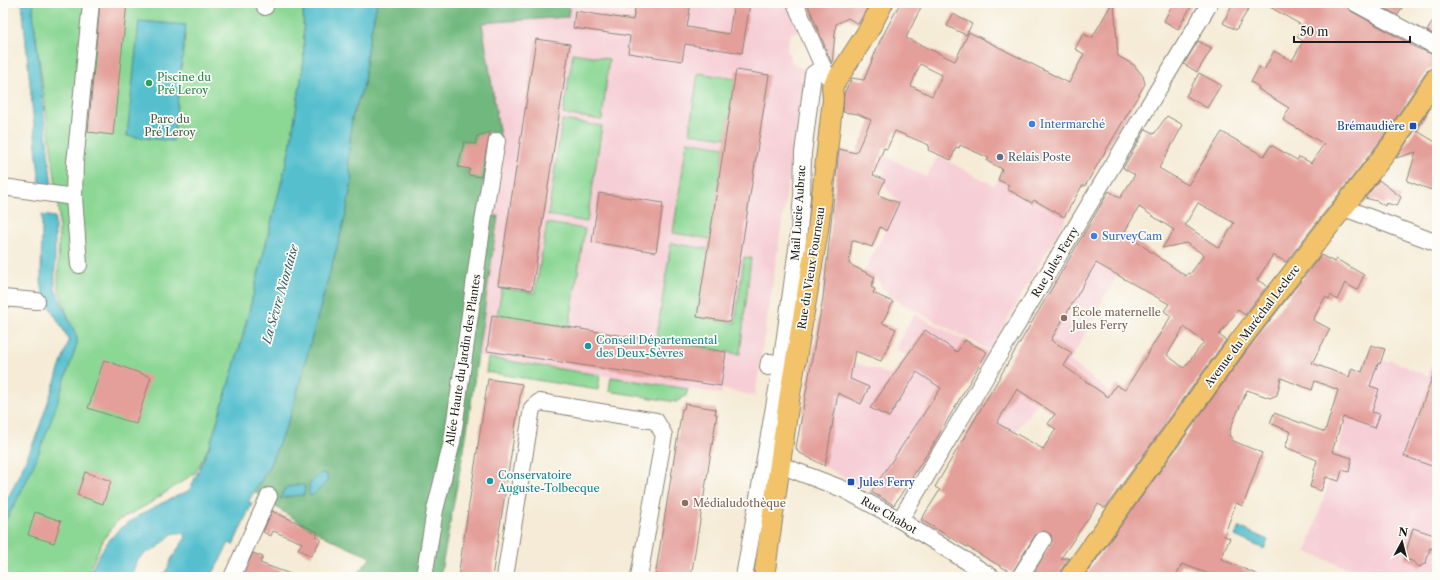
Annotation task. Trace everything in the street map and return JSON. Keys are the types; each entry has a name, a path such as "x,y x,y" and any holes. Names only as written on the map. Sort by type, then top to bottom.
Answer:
{"main road":[{"path":"832,87 868,31 883,3"},
{"name":"Avenue du Maréchal Leclerc","path":"1070,577 1238,343 1342,207 1391,146 1437,77"},
{"name":"Rue du Vieux Fourneau","path":"764,577 781,457 818,230 832,105 832,87"}],"street":[{"path":"79,264 74,197 74,163 92,3"},
{"path":"795,3 832,87"},
{"name":"Rue Jules Ferry","path":"900,520 1210,3"},
{"path":"1355,3 1437,47"},
{"name":"Mail Lucie Aubrac","path":"744,577 775,365 798,241 802,196 803,153 813,74 824,67"},
{"name":"Allée Haute du Jardin des Plantes","path":"424,577 435,510 452,442 484,215 497,141"},
{"path":"3,187 74,197"},
{"path":"1342,207 1437,243"},
{"path":"3,298 37,301"},
{"path":"505,577 532,408 539,402 656,421 664,435 639,577"},
{"name":"Rue Chabot","path":"781,457 900,520 992,577"},
{"path":"232,577 269,496"},
{"path":"1020,577 1043,540"}],"shaded area":[{"name":"Conseil Départemental des Deux-Sèvres","path":"570,3 790,3 801,30 792,33 789,37 787,50 792,62 801,68 806,69 755,396 722,389 721,394 477,356 498,216 489,216 501,142 482,23 568,17"},
{"path":"1112,3 1114,3 1118,56 1143,76 1145,84 1096,168 1093,167 1089,176 1091,177 1084,189 1081,187 1069,209 1071,210 989,351 886,295 888,292 881,287 880,283 875,277 864,272 899,203 880,181 885,171 877,167 884,155 926,177 938,156 993,185 998,180 1004,164 938,136 958,92 938,83 942,75 878,45 887,28 959,63 974,34 1069,83"},
{"name":"École maternelle Jules Ferry","path":"1074,250 1117,275 1070,361 1111,393 1165,426 1133,470 1038,402 1015,433 971,426"},
{"path":"914,314 987,352 931,448 894,505 798,452 853,362 892,375 906,355 897,350 900,340"},
{"path":"1437,349 1437,577 1371,577 1306,552 1334,467 1346,418 1368,355 1388,362 1390,360 1428,376"}],"green space":[{"name":"Parc du Pré Leroy","path":"33,3 303,3 304,61 290,148 241,343 210,445 195,473 147,505 117,521 103,540 86,577 3,577 3,519 75,339 58,287 59,216 32,7"},
{"path":"377,3 570,3 568,17 482,23 501,142 489,216 498,216 466,437 440,577 355,577 371,557 340,544 310,528 254,491 269,467 290,417 346,214 352,179 348,162 352,117 364,84 367,50"},
{"path":"573,53 609,59 602,120 563,114"},
{"path":"698,73 735,79 726,138 689,133"},
{"path":"562,120 602,126 587,222 548,215"},
{"path":"687,141 724,147 710,239 673,233"},
{"path":"547,223 585,229 569,327 497,316 502,288 535,293"},
{"path":"671,243 708,249 698,317 735,323 744,257 751,258 740,354 656,341"},
{"path":"488,358 600,375 598,390 486,372"},
{"path":"611,377 688,389 686,396 676,402 609,391"}],"water":[{"path":"22,3 34,3 33,11 52,187 40,186"},
{"name":"La Sèvre Niortaise","path":"303,3 377,3 367,50 364,84 352,117 348,162 352,179 346,214 290,417 269,467 248,502 252,503 233,545 229,543 211,577 164,577 172,558 186,537 184,534 175,533 169,536 161,545 146,553 139,559 135,565 131,577 89,577 96,561 108,541 118,531 147,511 188,491 210,445 241,343 290,148 304,61"},
{"path":"139,21 186,25 173,141 127,136"},
{"path":"42,215 55,217 55,289 77,337 77,344 54,413 36,459 3,524 3,506 35,440 68,343 68,338 44,297 41,282"},
{"path":"321,473 327,474 328,480 315,494 309,496 309,484"},
{"path":"305,485 304,495 290,496 280,499 285,488"},
{"path":"1239,527 1268,540 1264,549 1235,536"}],"building":[{"path":"100,3 127,3 113,135 88,132"},
{"path":"636,3 691,3 687,27 729,34 734,3 750,3 742,53 685,44 682,61 628,53 630,36 573,28 575,11 633,20"},
{"path":"807,3 870,3 858,24 848,18 836,24 832,64"},
{"path":"900,3 923,3 906,38 955,61 969,32 1069,83 1084,54 1075,49 1083,34 1092,38 1112,3 1114,3 1118,56 1134,65 1143,76 1145,84 1085,186 1082,186 1064,217 1034,200 1032,203 1007,189 1009,185 998,180 1002,169 987,161 989,158 960,145 959,148 956,147 951,160 928,150 929,145 895,131 887,149 884,148 873,175 885,180 878,195 899,203 886,231 880,227 872,247 852,240 849,264 875,277 871,287 875,289 873,293 893,302 882,323 896,329 881,361 855,351 850,379 869,387 861,404 838,393 825,466 798,452 796,448 823,298 839,149 856,153 871,120 858,114 843,112 844,93 852,78 864,80 880,41","holes":["920,64 942,75 932,96 911,86"]},
{"path":"1173,3 1193,3 1178,29 1164,21"},
{"path":"1233,3 1252,3 1236,30 1223,23"},
{"path":"1263,3 1346,3 1351,11 1417,48 1437,56 1437,66 1427,71 1382,139 1286,262 1273,255 1257,280 1267,286 1245,315 1238,310 1219,335 1226,340 1105,508 1098,504 1061,558 1069,558 1061,570 1059,577 1031,577 1052,541 1051,535 1044,531 1035,535 1012,573 921,520 940,490 935,487 1109,191 1120,198 1135,175 1123,168 1146,129 1154,134 1167,116 1183,125 1159,168 1188,185 1222,132 1264,156 1271,145 1297,160 1299,157 1311,163 1324,144 1283,120 1289,108 1258,89 1259,87 1251,82 1259,67 1264,70 1274,51 1292,61 1303,41 1297,37 1303,26","holes":["1198,203 1234,223 1219,248 1185,225","1139,207 1174,230 1162,248 1186,243 1204,255 1190,274 1188,273 1186,276 1124,233","1096,263 1169,304 1164,311 1171,316 1125,390 1116,385 1108,397 1064,366 1072,353 1051,340","1184,327 1204,342 1184,368 1167,355","1017,389 1055,414 1048,424 1056,429 1043,449 997,423"]},
{"path":"1375,3 1405,3 1398,15"},
{"path":"953,14 972,24 966,35 947,26"},
{"path":"1437,14 1437,36 1427,31"},
{"path":"536,39 570,44 532,290 498,285"},
{"path":"1198,41 1212,48 1197,72 1184,64"},
{"path":"736,70 769,75 730,322 697,317"},
{"path":"1199,73 1221,85 1207,108 1186,96"},
{"path":"1430,108 1417,131 1437,143 1437,192 1407,181 1416,152 1396,158"},
{"path":"490,132 481,177 468,175 470,169 458,167 464,142 475,144 477,136"},
{"path":"1379,180 1401,197 1397,206 1386,203 1385,206 1377,201 1365,198"},
{"path":"599,193 663,203 656,252 592,242"},
{"path":"1321,255 1334,262 1336,259 1364,275 1357,290 1345,283 1337,300 1331,295 1329,299 1325,297 1313,320 1330,329 1312,363 1349,377 1352,368 1362,372 1371,345 1385,349 1380,364 1378,363 1370,386 1379,389 1372,412 1380,414 1375,428 1343,417 1332,452 1352,458 1349,472 1342,470 1339,481 1326,477 1321,491 1310,487 1317,460 1285,447 1291,432 1270,423 1274,413 1325,432 1338,390 1315,381 1312,390 1281,378 1277,395 1270,398 1247,390 1231,427 1229,436 1232,437 1231,440 1262,453 1243,506 1236,503 1224,536 1230,538 1221,559 1263,577 1208,577 1209,574 1182,564 1175,577 1084,577 1247,350"},
{"name":"Conseil Départemental des Deux-Sèvres","path":"492,315 726,352 721,386 487,351"},
{"path":"925,330 957,352 965,340 987,352 931,448 894,505 871,492 941,388 917,372 889,417 870,408"},
{"path":"104,360 151,377 136,424 88,408"},
{"path":"1435,369 1437,369 1437,468 1404,456"},
{"name":"Conservatoire Auguste-Tolbecque","path":"488,379 522,384 492,577 458,577"},
{"path":"685,404 716,409 715,414 717,414 691,577 655,577 682,409 684,409"},
{"path":"85,472 111,481 103,504 77,495"},
{"path":"272,511 318,532 316,537 321,539 311,556 298,549 302,543 273,531 271,536 263,532"},
{"path":"35,512 61,521 54,543 28,535"},
{"path":"1413,528 1437,536 1437,550 1430,548 1426,563 1419,567 1412,561 1404,559"},
{"path":"253,553 263,557 260,563 293,575 292,577 242,577"}],"place":[{"name":"Piscine du Pré Leroy","path":"149,83"},
{"name":"Intermarché","path":"1032,124"},
{"name":"Brémaudière","path":"1413,126"},
{"name":"Relais Poste","path":"1000,157"},
{"name":"SurveyCam","path":"1094,236"},
{"name":"École maternelle Jules Ferry","path":"1064,318"},
{"name":"Conseil Départemental des Deux-Sèvres","path":"588,346"},
{"name":"Conservatoire Auguste-Tolbecque","path":"490,481"},
{"name":"Jules Ferry","path":"851,482"},
{"name":"Médialudothèque","path":"685,503"}]}
